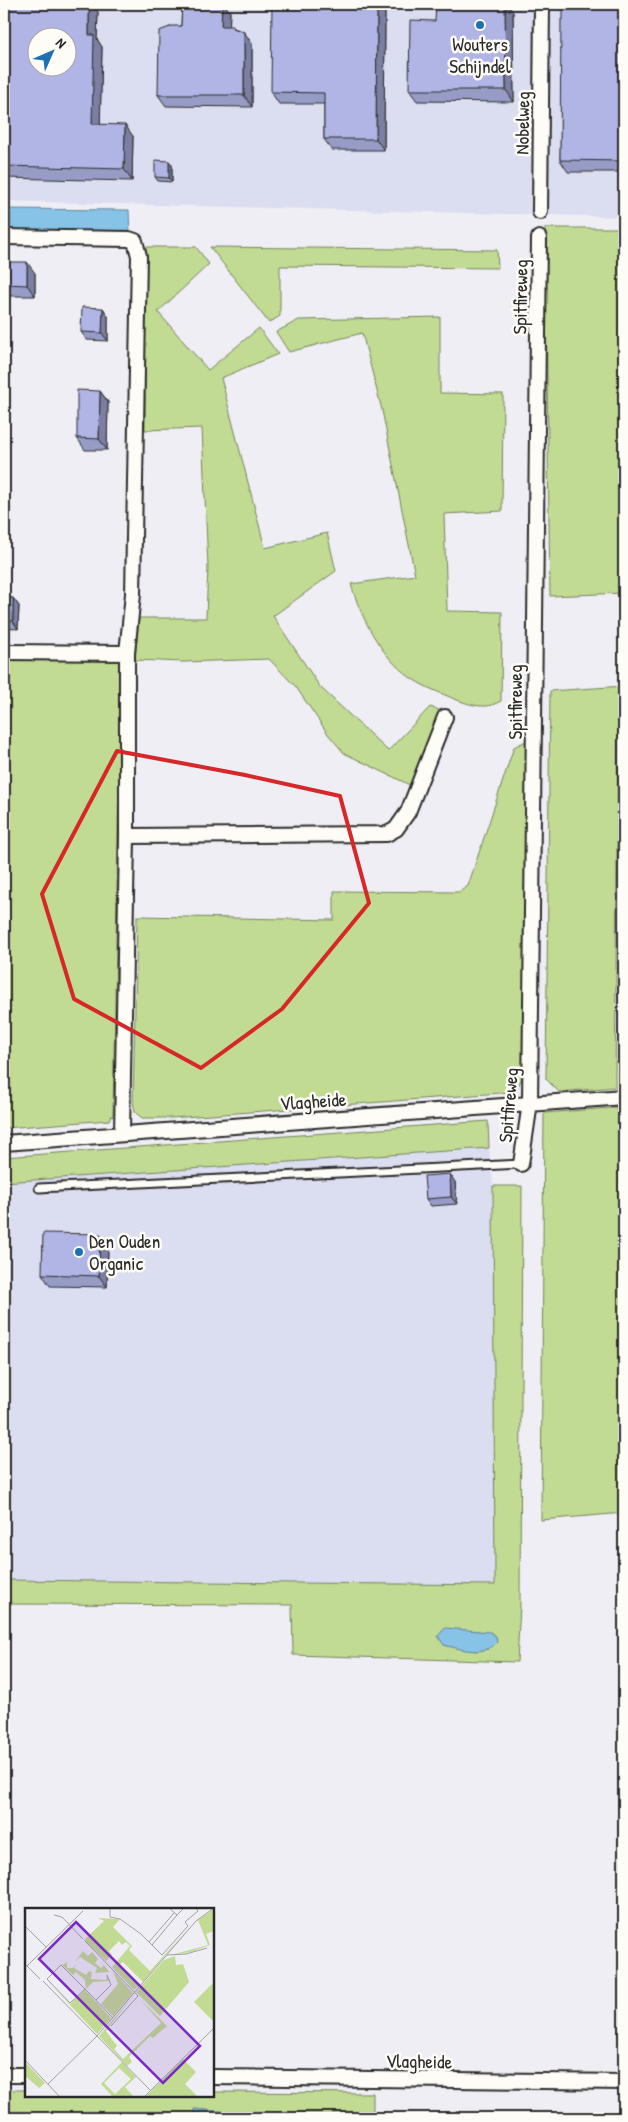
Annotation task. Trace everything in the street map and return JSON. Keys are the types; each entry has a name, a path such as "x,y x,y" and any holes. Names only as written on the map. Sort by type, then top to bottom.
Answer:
{"street":[{"name":"Nobelweg","path":"540,212 542,4"},
{"path":"4,237 129,239 135,242 138,256 133,574 127,653 127,836 122,1134"},
{"name":"Spitfireweg","path":"521,1164 530,1103 539,238"},
{"path":"4,652 127,653"},
{"path":"127,836 386,834 396,829 408,812 445,717"},
{"name":"Vlagheide","path":"4,1143 624,1097"},
{"path":"4,2075 25,2075"},
{"name":"Vlagheide","path":"214,2077 624,2082"}],"lane":[{"path":"40,1188 521,1164"}],"highlighted area":[{"path":"117,751 245,775 340,796 369,903 282,1009 201,1068 74,999 42,894"}],"shaded area":[{"path":"4,4 624,4 624,217 4,201"},
{"path":"489,1148 493,1186 495,1585 4,1580 4,1182"}],"green space":[{"path":"545,228 624,228 624,593 550,596"},
{"path":"146,247 196,247 209,264 158,312 208,370 259,328 278,354 221,378 265,548 327,533 336,571 273,616 320,687 388,751 430,707 442,711 414,787 344,753 328,734 296,687 269,659 184,662 135,660 139,618 206,618 208,567 202,428 145,430"},
{"path":"210,247 497,250 498,268 280,266 280,316 269,323"},
{"path":"440,317 440,393 503,394 502,511 444,514 447,611 502,612 501,701 488,706 470,704 450,697 419,683 400,669 381,648 366,623 355,597 351,584 415,575 382,410 362,333 289,352 276,332 299,320"},
{"path":"4,660 121,660 113,1114 109,1120 4,1128"},
{"path":"624,686 624,738 618,739 615,1087 559,1092 546,1079 550,691"},
{"path":"528,740 523,1061 520,1082 513,1092 171,1118 142,1118 135,1112 133,1102 137,916 334,920 334,891 459,892 468,886 514,747"},
{"path":"624,1107 624,1513 541,1520 544,1113"},
{"path":"488,1121 489,1148 4,1182 4,1157"},
{"path":"493,1186 522,1186 520,1605 517,1662 293,1655 292,1605 4,1604 4,1580 495,1585","holes":["462,1631 479,1631 488,1649 476,1651 444,1645"]},
{"path":"4,2090 25,2090 25,2097 214,2097 214,2092 373,2093 373,2118 251,2118 251,2115 195,2109 194,2118 4,2118"}],"water":[{"path":"4,209 129,210 130,234 4,231"},
{"path":"445,1628 490,1632 496,1636 497,1642 492,1647 479,1651 444,1645 438,1636"},
{"path":"194,2109 251,2114 251,2118 194,2118"}],"building":[{"path":"4,4 89,4 89,35 94,35 92,124 125,125 124,169 4,166"},
{"path":"182,4 222,4 221,26 233,26 233,28 244,32 244,95 158,95 159,31 170,26 181,26"},
{"path":"272,4 377,4 376,139 324,139 324,93 271,92"},
{"path":"436,4 505,4 506,90 409,90 410,20 435,21"},
{"path":"563,4 624,4 624,161 560,160 561,19 563,19"},
{"path":"155,160 169,161 169,178 155,177"},
{"path":"4,262 27,262 27,285 4,284"},
{"path":"82,307 103,308 102,333 81,332"},
{"path":"77,390 100,391 99,439 77,438"},
{"path":"4,598 13,598 13,621 4,621"},
{"path":"450,1174 451,1197 426,1199 424,1176"},
{"path":"43,1233 100,1234 99,1276 42,1274"}],"place":[{"name":"Wouters Schijndel","path":"480,25"},
{"name":"Den Ouden Organic","path":"79,1252"}]}
